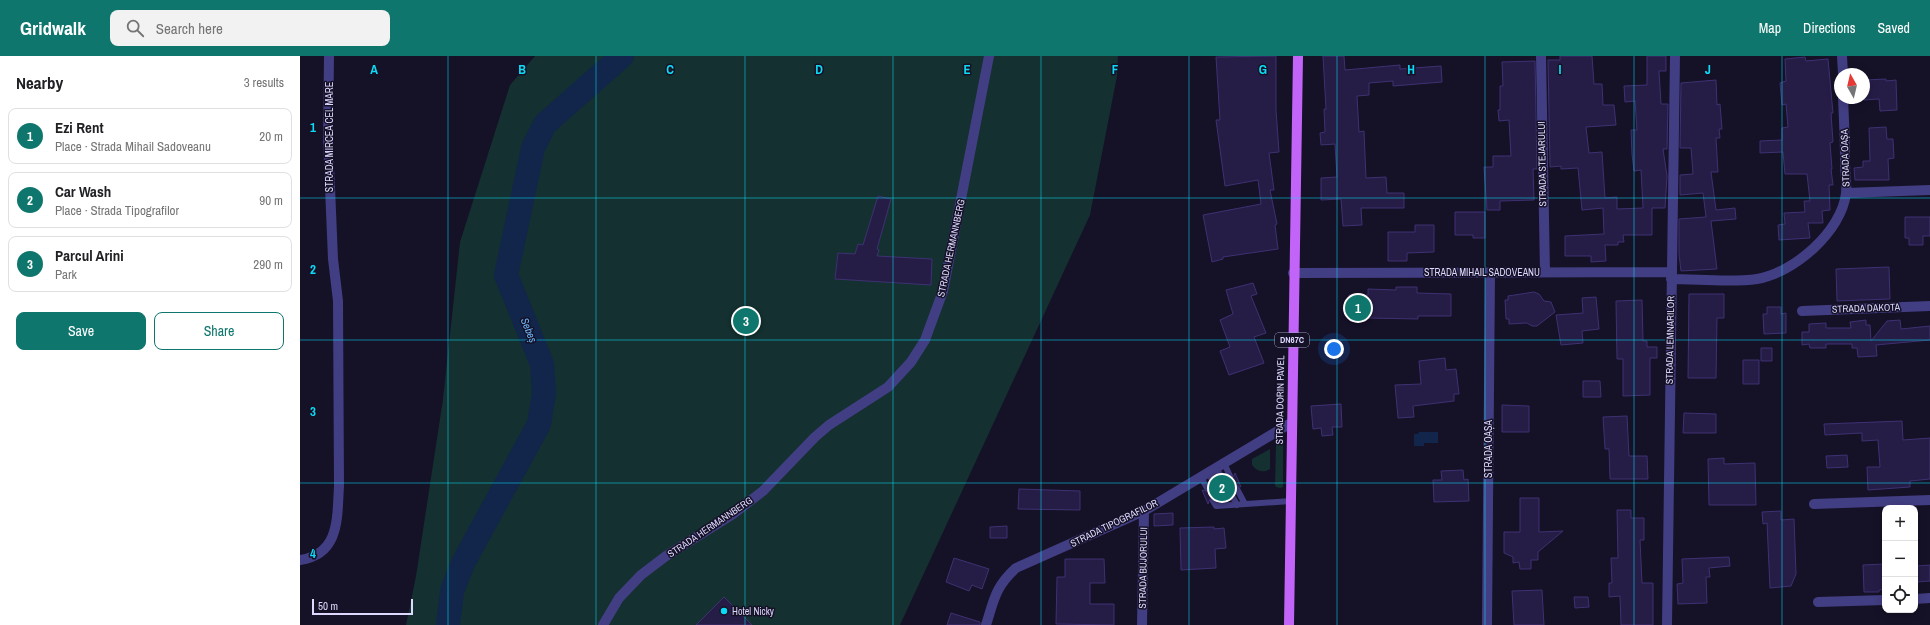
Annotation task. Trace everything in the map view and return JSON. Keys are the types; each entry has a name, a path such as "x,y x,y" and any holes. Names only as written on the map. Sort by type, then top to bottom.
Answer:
{"main road":[{"name":"STRADA DORIN PAVEL","path":"1289,625 1293,273 1298,56"}],"street":[{"name":"STRADA MIRCEA CEL MARE","path":"300,560 313,558 326,548 332,538 337,517 340,401 338,309 330,218 328,139 329,56"},
{"name":"STRADA HERMANNBERG","path":"603,625 619,598 641,575 666,556 733,514 763,491 828,425 888,387 911,362 925,340 943,292 989,56"},
{"name":"STRADA STEJARULUI","path":"1541,56 1545,272"},
{"name":"STRADA LEMNARILOR","path":"1667,625 1675,56"},
{"path":"1842,56 1843,68"},
{"name":"STRADA OAȘA","path":"1671,275 1747,280 1762,278 1778,272 1807,253 1828,234 1833,228 1846,193 1843,104"},
{"path":"1846,193 1930,190"},
{"name":"STRADA OAȘA","path":"1487,625 1490,272"},
{"name":"STRADA MIHAIL SADOVEANU","path":"1293,273 1545,272 1671,275"},
{"name":"STRADA DAKOTA","path":"1802,310 1930,306"},
{"name":"STRADA TIPOGRAFILOR","path":"986,625 996,594 1004,579 1016,568 1144,511 1291,423"},
{"path":"1814,504 1930,500"},
{"name":"STRADA BUJORULUI","path":"1142,625 1144,511"},
{"path":"1918,599 1930,598"},
{"path":"1818,602 1882,600"}],"lane":[{"path":"1212,470 1230,476"},
{"path":"1212,470 1223,479"},
{"path":"1212,470 1214,484"},
{"path":"1207,488 1212,470"},
{"path":"1237,489 1245,504"},
{"path":"1230,492 1236,504"},
{"path":"1221,497 1226,505"},
{"path":"1213,501 1216,506 1291,501"}],"green space":[{"path":"535,56 1118,56 1117,76 1090,215 900,625 406,625 416,576 443,399 460,242 510,85"},
{"path":"1281,440 1283,444 1283,487 1280,488 1276,487 1275,485 1276,444"},
{"path":"1270,449 1270,469 1263,471 1256,469 1252,465 1252,459"}],"water":[{"path":"1419,432 1438,432 1438,443 1424,443 1424,446 1414,446 1414,434 1418,434"}],"building":[{"path":"1276,56 1276,110 1279,152 1269,153 1274,190 1270,190 1277,224 1275,225 1278,249 1223,257 1223,259 1212,262 1203,215 1261,204 1258,180 1225,186 1216,120 1220,120 1216,57"},
{"path":"1323,56 1344,56 1345,70 1400,65 1400,69 1441,66 1442,82 1393,86 1393,81 1369,83 1369,95 1357,96 1359,132 1364,131 1366,178 1386,177 1387,193 1404,193 1404,208 1361,208 1362,225 1343,226 1341,199 1321,200 1321,178 1337,177 1335,144 1321,145 1320,133 1325,132 1324,109 1326,109"},
{"path":"1560,56 1592,56 1594,84 1602,84 1603,105 1614,105 1616,125 1586,127 1589,153 1602,152 1605,198 1617,197 1617,209 1643,208 1641,170 1634,171 1632,154 1631,130 1637,130 1635,101 1625,102 1624,86 1647,85 1647,56 1666,56 1666,71 1659,71 1661,104 1668,104 1667,149 1663,149 1667,176 1665,208 1652,208 1652,235 1623,235 1624,242 1618,242 1618,245 1605,245 1606,261 1591,262 1591,256 1565,256 1565,236 1604,234 1603,208 1582,210 1578,168 1561,169 1561,166 1550,167 1548,60 1560,60"},
{"path":"1805,57 1806,61 1828,59 1833,113 1831,113 1833,142 1830,143 1833,185 1829,185 1830,210 1822,211 1823,223 1808,223 1810,238 1779,240 1778,225 1785,224 1784,213 1805,212 1804,201 1810,201 1807,174 1785,174 1783,152 1760,153 1760,141 1782,140 1782,128 1788,127 1786,104 1782,105 1780,83 1786,81 1785,59"},
{"path":"1535,61 1537,169 1533,169 1534,200 1500,201 1500,210 1487,210 1484,167 1493,167 1493,156 1511,156 1509,120 1499,121 1498,110 1500,110 1500,86 1503,86 1502,62"},
{"path":"1716,80 1717,105 1720,104 1722,129 1719,129 1720,138 1716,138 1718,172 1711,172 1716,210 1735,208 1736,219 1711,221 1717,269 1681,271 1679,254 1679,219 1706,217 1703,193 1680,195 1680,175 1693,174 1691,148 1680,148 1681,83"},
{"path":"1870,80 1896,80 1897,110 1880,111 1879,99 1870,100"},
{"path":"1886,127 1887,139 1893,139 1894,158 1888,159 1889,180 1855,180 1854,168 1863,167 1863,161 1870,161 1869,128"},
{"path":"878,196 891,199 877,249 879,250 877,256 932,259 931,285 835,279 838,253 855,254 858,244 863,245"},
{"path":"1455,212 1485,212 1485,238 1473,238 1473,235 1455,235"},
{"path":"1905,217 1930,217 1930,236 1923,236 1923,245 1909,245 1909,238 1905,238"},
{"path":"1415,225 1434,225 1434,252 1407,253 1407,261 1388,261 1388,232 1415,232"},
{"path":"1889,267 1890,299 1837,301 1836,269"},
{"path":"1253,283 1257,294 1251,296 1266,333 1254,337 1264,363 1229,375 1220,351 1230,347 1220,320 1233,314 1226,290"},
{"path":"1396,287 1417,287 1417,293 1451,294 1451,316 1418,316 1418,319 1366,318 1366,321 1350,321 1349,295 1368,295 1368,289 1396,290"},
{"path":"1534,292 1539,294 1544,301 1551,302 1555,312 1537,326 1532,326 1527,323 1509,324 1509,319 1506,319 1505,300 1508,300 1508,296"},
{"path":"1689,294 1724,294 1724,318 1717,318 1716,378 1688,378"},
{"path":"1596,297 1599,329 1582,331 1583,343 1561,345 1556,315 1583,313 1582,298"},
{"path":"1642,300 1643,341 1647,341 1647,347 1657,347 1657,358 1650,358 1650,395 1623,396 1623,359 1617,359 1616,301"},
{"path":"1767,307 1781,307 1781,314 1786,313 1786,333 1764,334 1763,314 1767,314"},
{"path":"1866,320 1866,325 1870,325 1871,341 1887,321 1900,320 1901,329 1930,326 1930,340 1876,345 1877,356 1858,357 1857,348 1852,348 1852,344 1826,344 1826,348 1810,348 1809,344 1802,345 1802,332 1809,332 1809,324 1826,323 1826,328 1851,328 1850,322"},
{"path":"1761,348 1772,348 1772,361 1761,361"},
{"path":"1445,358 1446,370 1456,369 1459,394 1454,394 1454,401 1413,406 1414,417 1398,418 1395,385 1421,384 1419,361"},
{"path":"1743,360 1759,360 1759,384 1743,384"},
{"path":"1583,381 1600,381 1601,397 1583,397"},
{"path":"1341,404 1342,427 1332,427 1333,435 1322,436 1321,428 1313,429 1311,406"},
{"path":"1502,405 1529,406 1529,432 1502,432"},
{"path":"1684,413 1716,414 1716,433 1683,433"},
{"path":"1627,416 1629,456 1647,456 1648,479 1610,479 1609,449 1605,449 1603,417"},
{"path":"1902,421 1903,440 1930,438 1930,479 1910,481 1910,487 1868,490 1867,467 1880,467 1878,440 1862,441 1862,433 1825,435 1824,424"},
{"path":"1847,455 1848,467 1827,468 1826,456"},
{"path":"1724,458 1724,464 1755,463 1756,505 1709,505 1708,459"},
{"path":"1463,470 1464,480 1468,479 1469,501 1434,502 1433,480 1442,480 1441,471"},
{"path":"1235,473 1241,487 1237,485 1233,488 1228,488 1226,490 1226,494 1219,493 1217,499 1211,497 1208,504 1202,490 1209,492 1211,488 1218,487 1218,482 1224,483 1227,480 1232,480"},
{"path":"1019,489 1080,491 1080,510 1018,509"},
{"path":"1520,498 1539,498 1539,532 1563,531 1538,552 1538,560 1531,560 1531,569 1520,569 1519,562 1513,563 1513,557 1504,553 1504,532 1520,532"},
{"path":"1617,510 1631,510 1631,518 1644,518 1644,540 1640,540 1642,583 1653,583 1653,625 1621,625 1620,596 1609,597 1609,583 1612,583 1611,558 1618,558"},
{"path":"1781,511 1781,520 1794,519 1796,574 1791,586 1770,588 1767,523 1763,524 1762,512"},
{"path":"1173,513 1173,525 1154,526 1154,514"},
{"path":"1007,526 1007,538 990,538 990,527"},
{"path":"1214,527 1214,529 1224,528 1226,548 1215,549 1216,568 1181,570 1180,528"},
{"path":"1729,557 1730,566 1709,568 1710,577 1706,577 1707,603 1678,604 1677,584 1683,583 1682,559"},
{"path":"954,558 989,569 982,589 972,585 969,591 946,582"},
{"path":"1065,559 1104,559 1105,583 1090,583 1090,604 1114,604 1114,625 1056,624 1057,577 1065,577"},
{"path":"1882,564 1882,590 1879,590 1879,592 1864,592 1863,565"},
{"path":"1930,565 1930,581 1918,582 1918,566"},
{"path":"1542,590 1544,625 1514,625 1512,591"},
{"name":"Hotel Nicky","path":"724,597 752,625 696,625"},
{"path":"1574,597 1588,597 1589,607 1575,608"},
{"path":"951,613 980,622 980,625 947,625"}],"waterway":[{"name":"Sebeș","path":"448,625 452,591 463,563 539,424 544,393 542,364 506,275 533,148 545,124 622,56"}],"place":[{"name":"Ezi Rent","path":"1358,308"},
{"name":"Parcul Arini","path":"746,321"},
{"name":"Car Wash","path":"1222,488"},
{"name":"Hotel Nicky","path":"724,611"}]}
